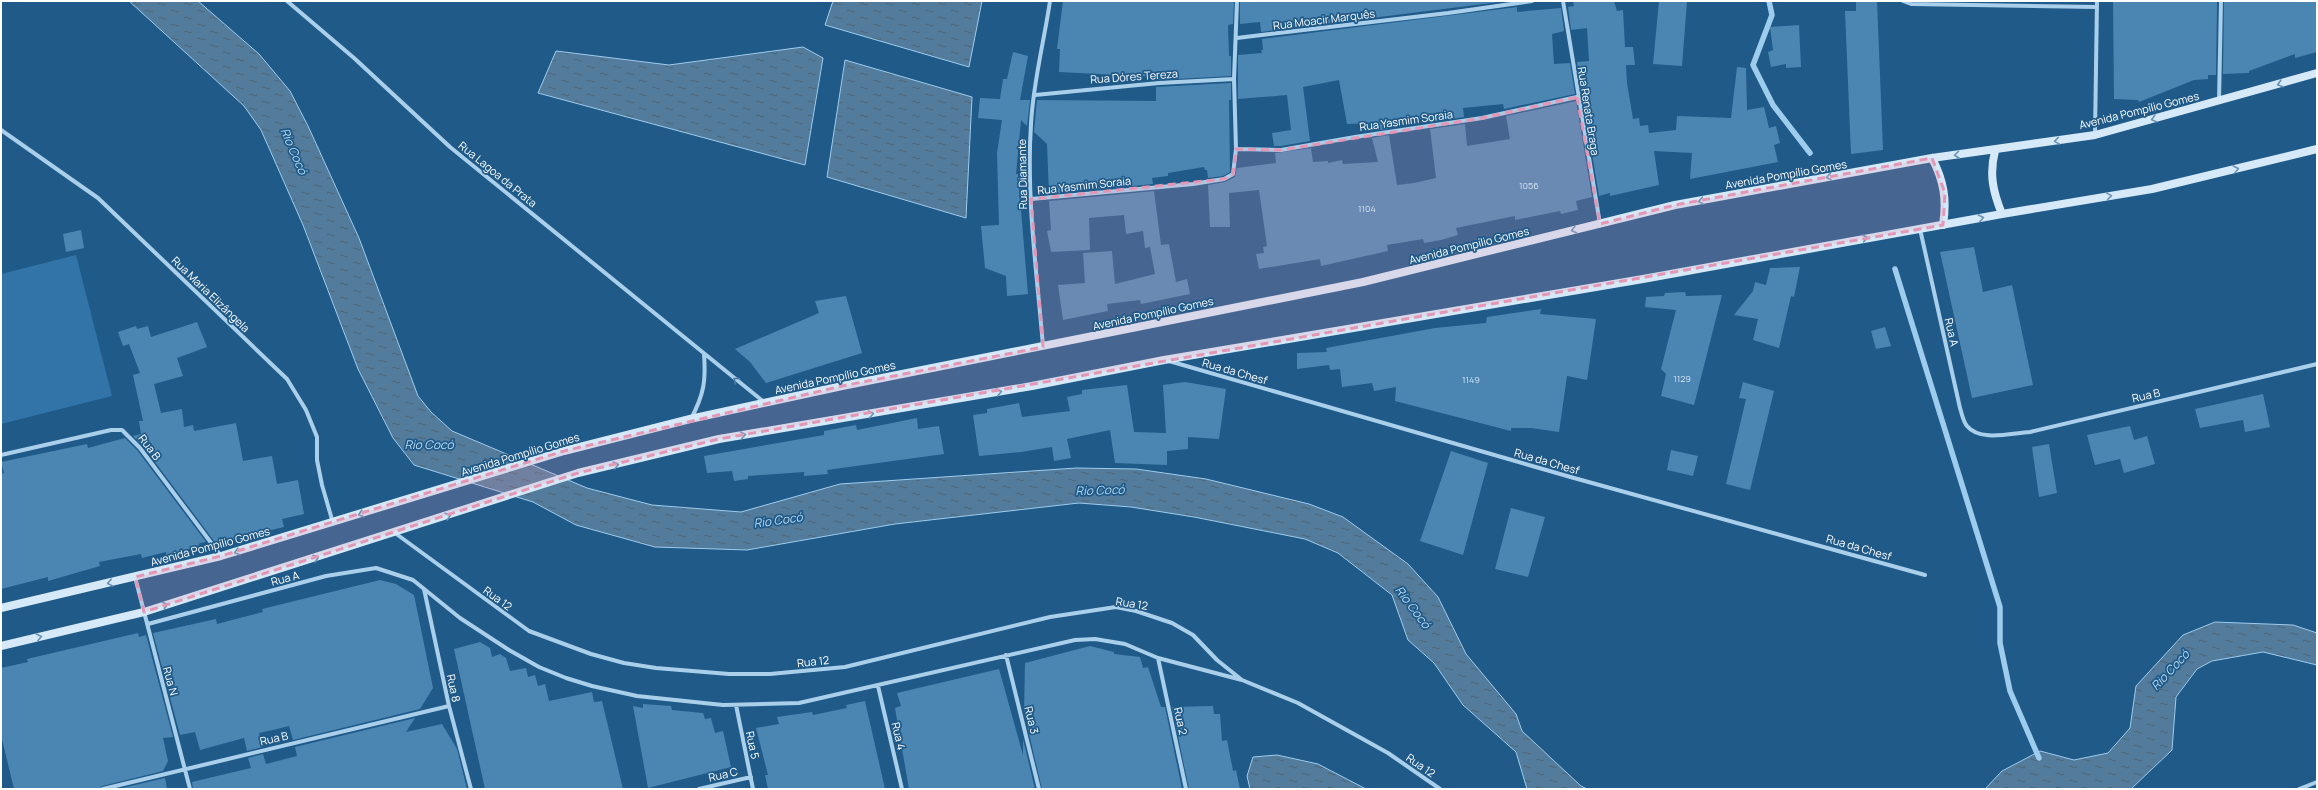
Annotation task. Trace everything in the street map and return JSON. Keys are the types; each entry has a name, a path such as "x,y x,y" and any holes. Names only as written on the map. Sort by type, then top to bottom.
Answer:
{"main road":[{"name":"Avenida Pompílio Gomes","path":"1,608 221,556 334,523 564,451 690,420 842,386 1363,282 1675,205 1932,158 1996,151 2095,135 2317,73"},
{"path":"1,646 144,612 395,533 578,473 719,439 1032,386 1164,360 1643,279 1920,228 2152,189 2317,149"},
{"path":"1996,151 1991,167 1992,184 2002,214"},
{"path":"1932,158 1941,176 1945,194 1943,225"}],"street":[{"name":"Rua Lagoa da Prata","path":"287,1 354,58 450,147 766,404"},
{"name":"Rua Diamante","path":"1043,347 1031,199 1031,123 1050,1"},
{"path":"1236,149 1234,79 1237,38 1237,1"},
{"name":"Rua Moacir Marquês","path":"1237,38 1440,14 1532,1"},
{"name":"Rua Renata Braga","path":"1563,1 1577,97 1600,224"},
{"path":"1903,1 1911,4 2097,7"},
{"path":"2095,135 2097,1"},
{"path":"2219,101 2221,1"},
{"name":"Rua Dóres Tereza","path":"1035,95 1159,82 1234,79"},
{"name":"Rua Yasmim Soraia","path":"1031,199 1201,183 1224,179 1232,174 1236,149 1281,150 1355,137 1482,118 1577,97"},
{"name":"Rua Maria Elizângela","path":"1,130 98,198 287,379 306,410 317,437 318,460 322,485 334,523"},
{"name":"Rua A","path":"1920,228 1960,408 1966,424 1978,433"},
{"path":"690,420 703,391 706,378 704,354"},
{"name":"Rua da Chesf","path":"1164,360 1574,478 1925,575"},
{"name":"Rua B","path":"1978,433 1988,435 2030,432 2317,364"},
{"name":"Rua B","path":"1,455 111,430 122,430 140,448 221,556"},
{"name":"Rua 12","path":"395,533 529,632 585,652 624,663 688,672 729,674 810,671 844,667 1050,618 1116,607 1148,613 1172,623 1193,635 1217,660 1242,680"},
{"name":"Rua A","path":"148,624 353,570 376,568 414,580 424,589"},
{"name":"Rua N","path":"135,577 190,789"},
{"name":"Rua 12","path":"424,589 460,618 509,650 540,667 566,678 592,686 637,696 671,701 736,705 799,703 1075,640 1095,639 1125,644 1158,658 1242,680 1311,710 1388,753 1440,789"},
{"name":"Rua 8","path":"424,589 449,706 471,789"},
{"name":"Rua 3","path":"1006,655 1039,789"},
{"name":"Rua 2","path":"1158,658 1186,789"},
{"name":"Rua 4","path":"878,686 902,789"},
{"name":"Rua 5","path":"736,705 753,789"},
{"name":"Rua B","path":"103,789 185,768 449,706"},
{"name":"Rua C","path":"699,789 751,777"},
{"path":"2299,789 2317,782"}],"highlighted area":[{"path":"1577,97 1600,224 1675,205 1932,158 1945,193 1943,225 719,439 578,473 144,612 135,577 221,556 564,451 842,386 1043,347 1031,199 1224,179 1233,174 1236,149 1281,150 1482,118"}],"shaded area":[{"path":"76,255 112,396 1,424 1,274"}],"water":[{"name":"Rio Cocó","path":"129,1 198,1 259,54 290,91 308,126 359,238 418,396 431,412 452,431 587,488 652,505 741,512 840,484 1076,468 1136,469 1206,479 1309,504 1343,517 1408,564 1438,597 1466,654 1516,714 1522,731 1581,786 1587,789 1527,789 1516,752 1463,705 1434,663 1408,640 1392,595 1338,553 1305,539 1194,517 1131,507 1079,503 895,524 747,550 655,547 576,525 533,502 414,465 393,438 358,369 303,225 261,130 244,106"},
{"path":"833,1 982,1 969,67 825,25"},
{"path":"803,47 823,58 805,165 538,93 556,51 669,65"},
{"path":"845,60 972,97 966,218 827,177"},
{"name":"Rio Cocó","path":"2215,622 2293,625 2317,633 2317,665 2263,652 2212,661 2197,669 2176,697 2172,750 2131,789 1985,789 2002,771 2040,751 2074,760 2108,753 2130,728 2136,686 2183,635"},
{"path":"1277,755 1318,764 1366,789 1250,789 1247,776 1253,757"}],"building":[{"path":"1063,1 1234,1 1233,24 1228,25 1231,76 1157,80 1157,77 1059,72 1060,49 1057,49"},
{"path":"1240,1 1507,1 1261,32 1260,22 1240,24"},
{"path":"1573,1 1614,1 1617,11 1623,10 1625,47 1633,47 1635,65 1626,65 1627,83 1633,119 1639,118 1640,126 1648,125 1649,133 1676,130 1677,116 1731,118 1737,67 1746,68 1747,110 1764,107 1769,128 1776,126 1780,143 1774,145 1778,162 1690,179 1692,153 1654,151 1659,185 1610,196 1610,193 1599,196 1577,62 1589,61 1587,28 1571,30 1568,7 1574,6"},
{"path":"1659,1 1687,1 1682,66 1653,64"},
{"path":"1856,1 1877,1 1883,150 1851,154 1845,11 1856,11"},
{"path":"2113,1 2217,2 2216,75 2208,75 2208,79 2194,80 2139,102 2138,100 2114,99"},
{"path":"2317,1 2317,52 2295,58 2295,54 2249,71 2249,73 2223,74 2224,2"},
{"path":"1517,7 1517,12 1561,8 1564,31 1552,34 1554,64 1570,63 1575,94 1504,109 1503,104 1463,108 1464,117 1430,122 1429,118 1387,126 1388,129 1370,131 1368,123 1347,124 1339,80 1303,87 1310,141 1281,146 1274,146 1272,133 1291,130 1287,95 1238,99 1238,55 1262,53 1262,39"},
{"path":"1799,25 1801,67 1786,68 1786,64 1771,67 1768,52 1773,50 1770,27"},
{"path":"1013,52 1028,56 1020,100 1030,100 1027,126 1021,120 1016,174 1018,174 1028,294 1007,296 1006,276 985,268 981,226 999,225 997,153 1002,120 978,118 980,98 1000,99 1003,79 1007,79"},
{"path":"1231,83 1231,100 1229,100 1230,172 1223,176 1208,178 1207,170 1205,170 1204,167 1168,173 1168,176 1152,178 1153,184 1049,194 1047,144 1034,132 1037,100 1156,101 1156,87"},
{"path":"1576,101 1592,197 1576,201 1578,210 1561,214 1560,211 1515,220 1515,216 1456,228 1458,235 1441,240 1424,243 1423,239 1387,245 1388,251 1321,266 1320,259 1259,269 1256,254 1264,253 1263,247 1267,246 1259,190 1229,193 1230,227 1210,227 1208,185 1225,182 1235,177 1237,168 1276,163 1275,153 1311,148 1313,162 1328,161 1328,163 1342,160 1343,164 1378,162 1372,138 1389,135 1397,185 1414,183 1436,178 1430,129 1465,124 1467,146 1510,139 1506,116"},
{"path":"1154,191 1161,245 1169,244 1176,282 1187,279 1190,294 1141,304 1140,300 1107,304 1108,311 1063,320 1058,285 1085,283 1083,253 1112,251 1115,284 1155,274 1150,247 1145,248 1143,231 1126,234 1124,215 1089,218 1090,250 1051,252 1047,231 1051,230 1049,201"},
{"path":"81,230 84,248 66,252 63,234"},
{"path":"1974,247 1983,292 2012,285 2033,385 1972,398 1940,252"},
{"path":"1800,267 1794,297 1791,296 1779,348 1753,340 1758,319 1734,315 1753,291 1755,282 1766,285 1770,268"},
{"path":"1685,292 1686,296 1722,295 1694,405 1661,396 1666,374 1661,369 1676,310 1645,307 1646,297 1664,296 1665,293"},
{"path":"846,296 862,353 766,383 750,362 735,349 819,313 815,301"},
{"path":"1541,309 1540,314 1596,319 1587,380 1567,376 1559,432 1531,428 1511,428 1511,431 1395,401 1396,387 1374,391 1372,383 1342,387 1340,369 1330,370 1329,365 1297,369 1297,353 1327,352 1326,348 1435,328 1486,323 1487,317"},
{"path":"197,322 207,347 177,358 183,376 154,384 161,413 182,409 184,427 193,425 194,431 236,423 243,461 272,456 277,484 298,480 304,514 282,519 284,527 219,542 214,541 143,446 133,436 141,434 139,421 143,421 133,375 140,373 129,344 123,346 118,332 136,326 137,329 148,326 151,337"},
{"path":"1885,327 1891,346 1876,349 1871,331"},
{"path":"1185,382 1226,389 1219,439 1188,437 1188,449 1167,451 1167,465 1115,463 1110,430 1067,439 1071,458 1054,461 1052,447 979,456 973,415 987,413 987,409 1019,403 1022,417 1070,411 1067,397 1082,394 1082,390 1127,385 1134,432 1166,433 1163,385"},
{"path":"1743,382 1774,391 1750,490 1726,484 1746,399 1739,398"},
{"path":"2263,394 2270,427 2245,432 2243,420 2200,428 2195,409"},
{"path":"917,418 918,429 939,426 944,454 827,470 828,474 804,476 804,472 748,476 748,479 734,481 732,471 707,473 704,456 824,435 824,431 856,425 857,430"},
{"path":"2130,426 2134,440 2147,436 2155,464 2124,473 2120,459 2095,465 2087,435"},
{"path":"125,438 137,450 206,542 200,543 197,547 166,555 166,552 142,558 141,554 99,562 100,566 48,581 48,577 1,589 1,474 4,473 1,462 87,444 88,448"},
{"path":"2049,444 2057,493 2039,497 2032,447"},
{"path":"1671,450 1698,456 1693,476 1667,470"},
{"path":"1451,451 1488,463 1463,555 1420,541"},
{"path":"1511,508 1545,517 1528,577 1495,569"},
{"path":"380,580 396,584 414,595 433,688 420,709 293,740 289,726 259,733 262,747 247,751 244,738 200,750 195,732 180,735 153,633 216,619 217,624 263,612 262,609"},
{"path":"138,633 139,637 146,635 173,737 163,738 168,761 163,771 102,786 100,789 14,789 1,735 1,668 28,662 27,659"},
{"path":"480,642 490,648 492,657 500,654 506,658 510,671 526,668 528,677 535,675 538,686 545,684 549,701 592,692 594,702 602,701 623,789 485,789 454,649"},
{"path":"1090,646 1114,652 1114,654 1140,657 1143,668 1148,667 1161,707 1165,707 1182,789 1042,789 1024,712 1025,663"},
{"path":"999,669 1023,755 1023,739 1035,789 909,789 895,708 901,706 897,693"},
{"path":"865,701 885,789 768,789 765,775 768,775 756,728 779,724 777,717 812,712 813,715 847,708 846,705"},
{"path":"643,704 671,706 672,710 703,713 705,719 711,718 715,733 723,731 731,767 648,788 633,706 643,708"},
{"path":"1213,706 1214,714 1220,714 1222,741 1227,740 1233,771 1236,770 1240,789 1189,789 1172,707"},
{"path":"415,718 406,732 442,724 457,749 467,789 193,789 192,782 251,768 248,758 263,754 266,764 297,756 295,747"},
{"path":"165,778 167,789 118,789"}],"waterway":[{"path":"1769,1 1772,15 1753,65 1773,105 1810,153"},
{"path":"1895,269 2000,607 2000,643 2010,691 2039,758"}]}
